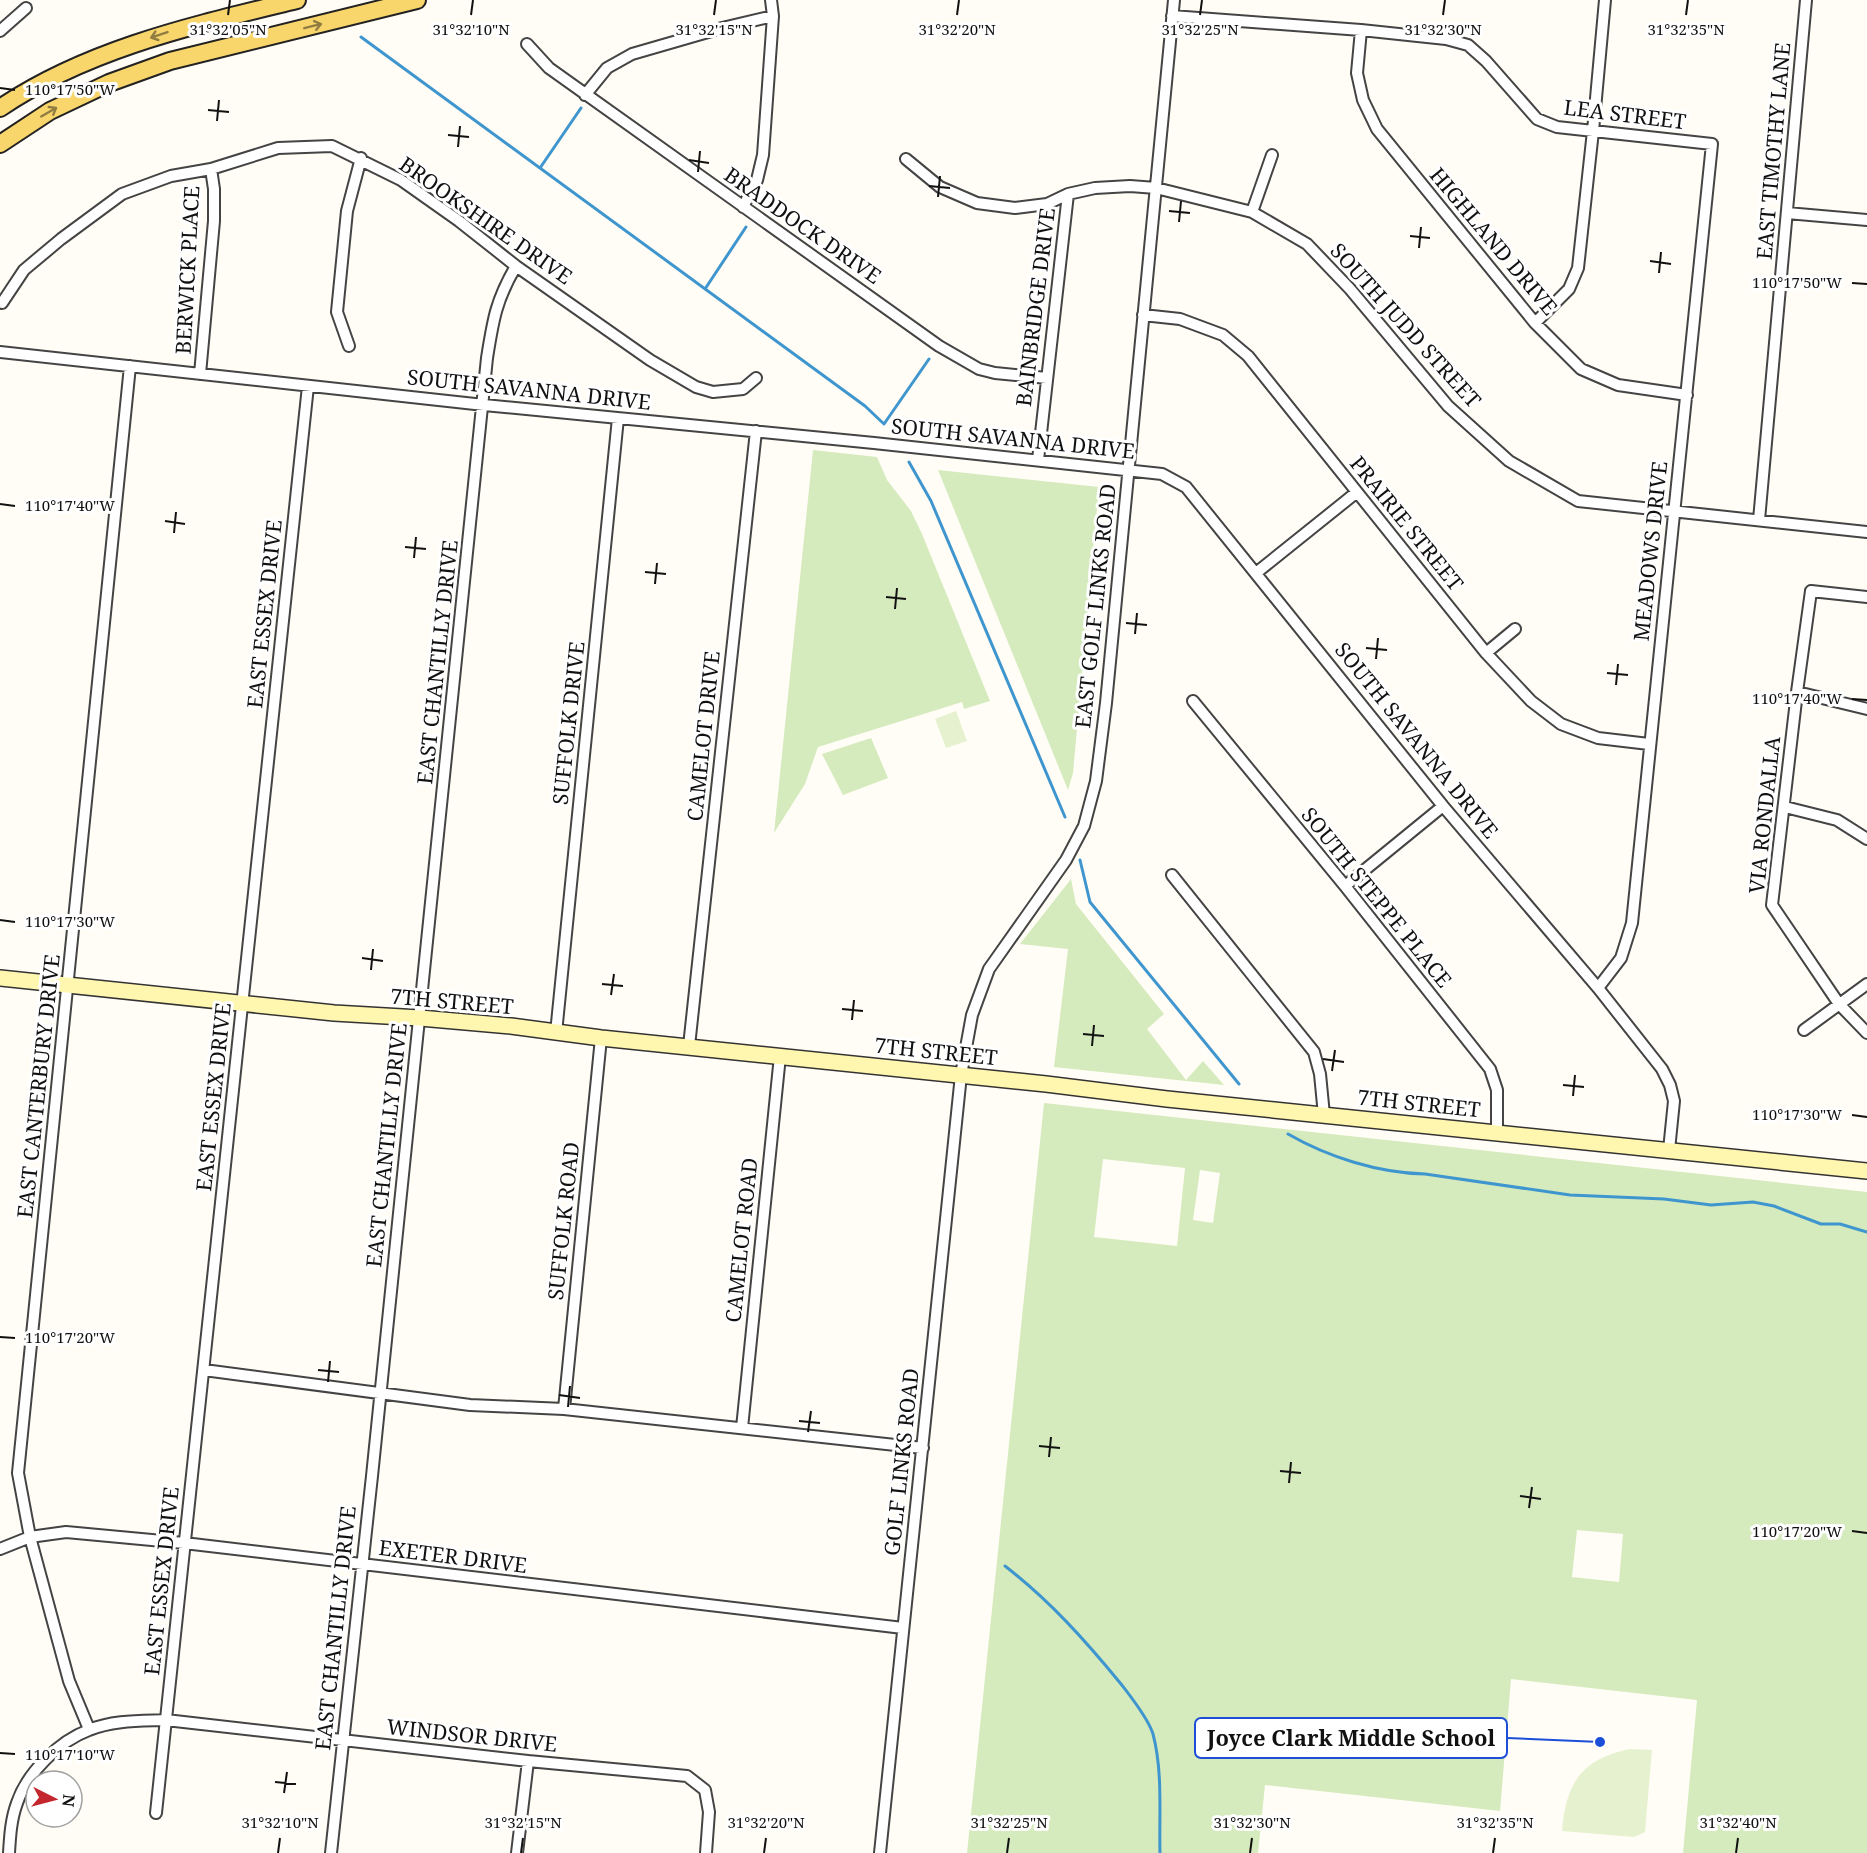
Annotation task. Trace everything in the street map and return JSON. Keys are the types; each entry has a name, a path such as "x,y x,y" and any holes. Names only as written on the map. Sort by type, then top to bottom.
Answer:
{"main road":[{"path":"0,108 19,95 95,58 176,29 297,0"},
{"path":"0,144 50,111 109,83 170,61 417,0"},
{"name":"7TH STREET","path":"0,978 334,1013 511,1026 601,1038 1867,1171"}],"street":[{"path":"743,207 757,180 763,155 773,16 771,0"},
{"name":"EAST GOLF LINKS ROAD","path":"961,1075 972,1015 989,969 1066,860 1084,826 1096,780 1106,703 1174,0"},
{"path":"1535,323 1569,289 1578,268 1605,0"},
{"name":"EAST TIMOTHY LANE","path":"1759,520 1806,0"},
{"path":"0,32 26,8"},
{"path":"585,94 607,68 632,54 773,16"},
{"name":"LEA STREET","path":"1172,16 1446,39 1468,45 1486,61 1537,118 1557,127 1712,144"},
{"name":"HIGHLAND DRIVE","path":"1360,30 1357,73 1363,100 1377,129 1535,323 1581,369 1618,385 1687,395"},
{"name":"BRADDOCK DRIVE","path":"527,44 549,69 963,361 979,369 995,373 1047,378"},
{"name":"MEADOWS DRIVE","path":"1598,987 1621,958 1632,923 1712,144"},
{"name":"BROOKSHIRE DRIVE","path":"2,303 24,270 61,239 122,194 171,176 211,169 278,148 332,146 361,158 401,180 459,221 516,266 650,360 696,387 713,392 743,389 756,378"},
{"path":"1252,212 1272,154"},
{"path":"349,346 337,312 347,211 361,158"},
{"name":"SOUTH JUDD STREET","path":"906,159 940,186 977,203 1015,208 1047,204 1068,194 1095,188 1130,186 1156,188 1252,212 1307,244 1350,289 1448,406 1509,461 1578,501 1867,532"},
{"name":"BERWICK PLACE","path":"200,374 214,221 214,189 211,169"},
{"name":"BAINBRIDGE DRIVE","path":"1038,460 1068,194"},
{"path":"1787,213 1867,220"},
{"name":"EAST CHANTILLY DRIVE","path":"331,1853 484,405 487,358 494,315 504,287 516,266"},
{"name":"PRAIRIE STREET","path":"1143,315 1180,319 1223,335 1248,356 1486,653 1531,701 1562,724 1598,738 1649,744"},
{"name":"SOUTH SAVANNA DRIVE","path":"0,352 484,405 1162,474 1186,487 1443,806 1598,987 1662,1069 1670,1085 1674,1101 1669,1150"},
{"name":"EAST CANTERBURY DRIVE","path":"89,1730 69,1681 30,1538 18,1473 130,366"},
{"name":"EAST ESSEX DRIVE","path":"156,1813 308,386"},
{"name":"SUFFOLK DRIVE","path":"556,1033 618,418"},
{"name":"CAMELOT DRIVE","path":"689,1046 756,431"},
{"path":"1256,573 1357,492"},
{"name":"VIA RONDALLA","path":"1867,597 1812,591 1797,692 1772,905 1839,1004 1867,1033"},
{"path":"1486,653 1515,630"},
{"path":"1797,692 1867,709"},
{"name":"SOUTH STEPPE PLACE","path":"1193,700 1490,1069 1497,1090 1497,1132"},
{"path":"1345,886 1443,806"},
{"path":"1785,807 1837,820 1867,839"},
{"path":"1172,875 1314,1052 1320,1074 1324,1115"},
{"path":"1804,1030 1867,984"},
{"name":"SUFFOLK ROAD","path":"564,1408 601,1038"},
{"name":"CAMELOT ROAD","path":"742,1428 780,1056"},
{"name":"GOLF LINKS ROAD","path":"880,1853 961,1075"},
{"path":"204,1370 470,1405 564,1408 923,1448"},
{"name":"EXETER DRIVE","path":"0,1549 30,1538 66,1532 184,1543 903,1628"},
{"name":"WINDSOR DRIVE","path":"9,1853 10,1827 17,1802 34,1774 57,1747 89,1730 126,1722 166,1720 528,1761 687,1776 705,1790 710,1812 706,1853"},
{"path":"517,1853 528,1761"}],"green space":[{"path":"813,450 877,457 887,480 911,511 922,534 990,701 964,709 962,702 818,747 805,784 774,833"},
{"path":"938,470 1099,487 1073,773 1068,790"},
{"path":"956,711 967,741 946,748 935,719"},
{"path":"871,738 888,778 843,795 822,754"},
{"path":"1071,879 1076,904 1164,1014 1147,1029 1186,1080 1203,1061 1224,1085 1054,1067 1068,949 1020,944"},
{"path":"1044,1103 1867,1192 1867,1853 1683,1853 1697,1700 1511,1679 1500,1811 1265,1785 1258,1853 967,1853","holes":["1103,1159 1185,1168 1177,1246 1094,1237","1200,1170 1220,1173 1213,1223 1193,1220","1577,1530 1623,1534 1619,1582 1572,1577"]},
{"path":"1630,1749 1652,1750 1645,1832 1634,1837 1562,1831 1568,1799 1580,1775 1588,1766 1600,1759"}],"waterway":[{"path":"361,37 865,406 884,424 929,359"},
{"path":"540,168 581,108"},
{"path":"705,289 746,227"},
{"path":"909,462 931,501 1065,817"},
{"path":"1080,860 1090,902 1239,1084"},
{"path":"1288,1134 1320,1150 1389,1171 1570,1195 1664,1199 1711,1205 1753,1202 1774,1206 1821,1224 1840,1224 1867,1232"},
{"path":"1005,1566 1052,1607 1080,1637 1121,1684 1147,1721 1153,1734 1158,1763 1160,1853"}],"place":[{"name":"Joyce Clark Middle School","path":"1600,1742"}]}
